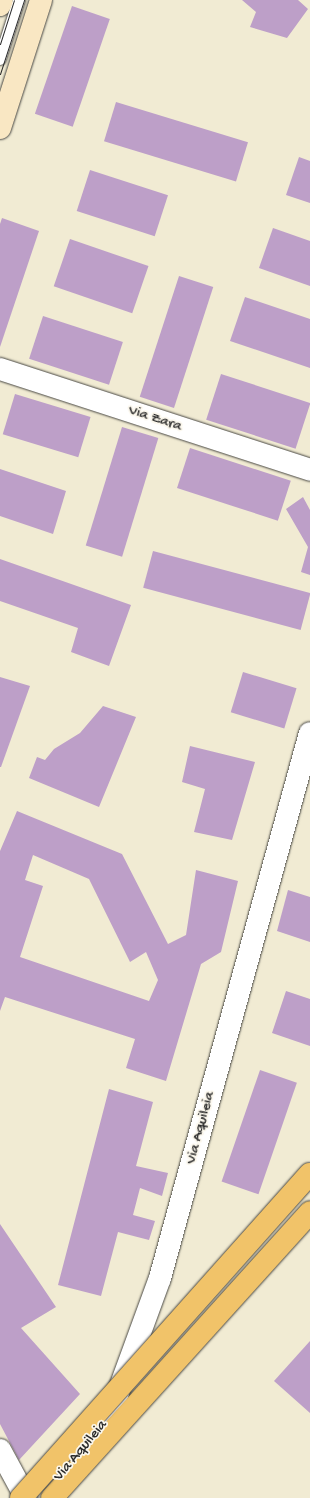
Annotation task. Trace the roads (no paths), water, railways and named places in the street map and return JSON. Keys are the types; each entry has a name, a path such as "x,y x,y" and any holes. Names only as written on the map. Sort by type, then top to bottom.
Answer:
{"highway":[{"path":"21,1498 310,1174"},
{"path":"52,1498 310,1212"}],"main road":[{"path":"0,5 2,0"},
{"path":"0,128 41,0"}],"street":[{"name":"Via Zara","path":"0,369 310,470"},
{"name":"Via Aquileia","path":"40,1498 108,1420 160,1278 310,733"},
{"path":"0,1450 26,1498"}],"lane":[{"path":"0,59 19,0"}],"tram line":[{"path":"0,44 14,0"},
{"path":"0,74 24,0"}]}
